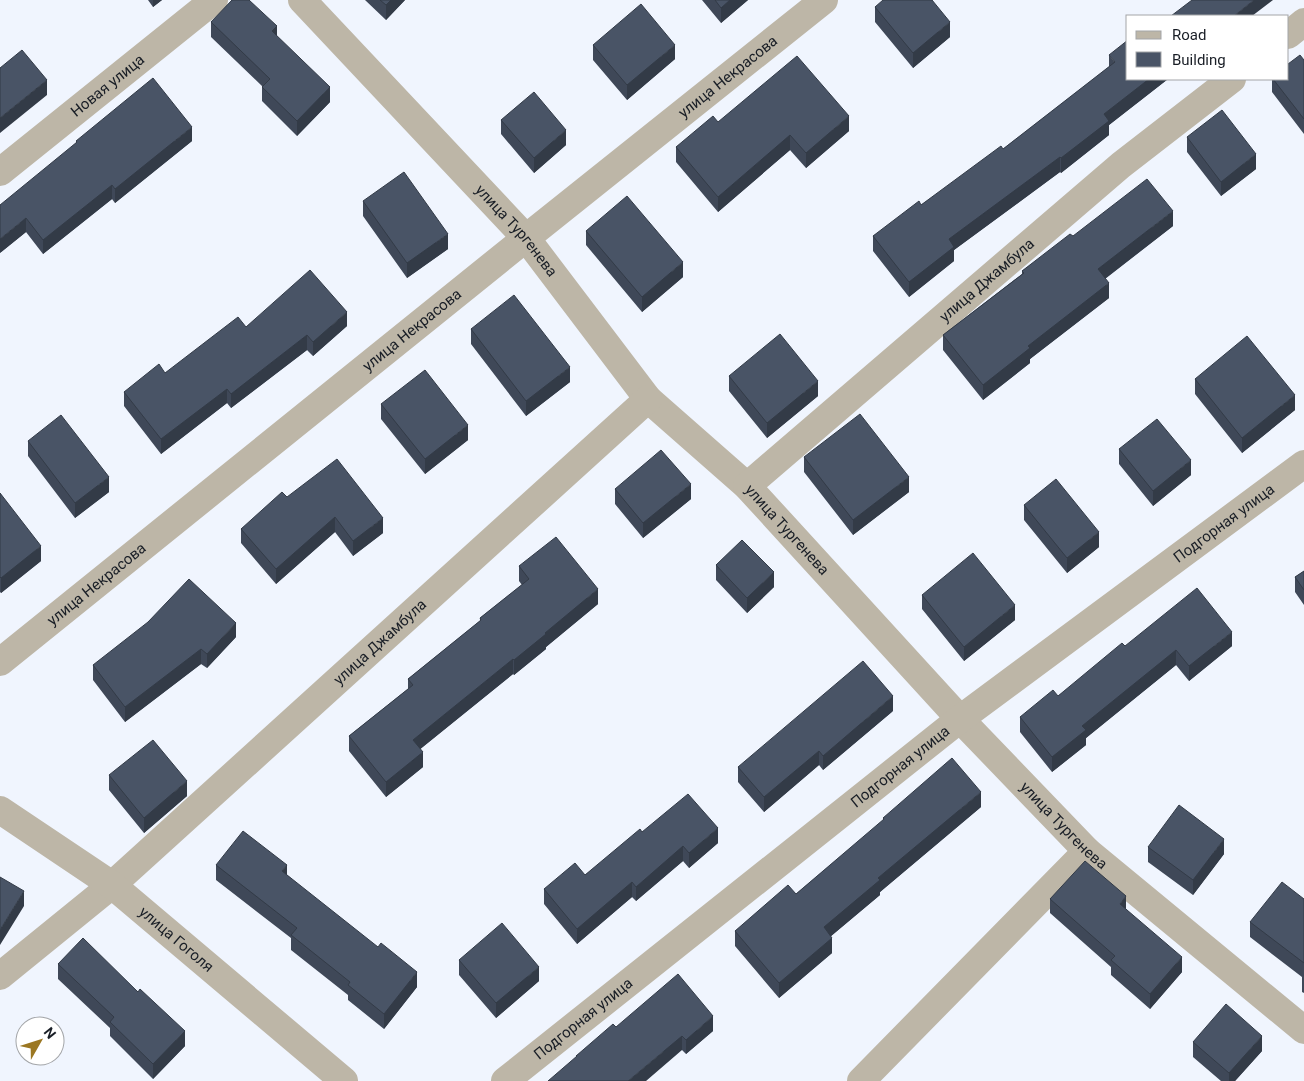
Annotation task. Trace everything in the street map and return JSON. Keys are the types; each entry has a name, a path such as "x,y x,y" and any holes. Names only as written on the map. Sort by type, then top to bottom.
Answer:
{"street":[{"name":"Новая улица","path":"0,172 214,0"},
{"name":"улица Тургенева","path":"302,0 526,238 648,399 748,486 960,719 1087,851 1304,1030"},
{"name":"улица Некрасова","path":"0,662 824,0"},
{"path":"1289,34 1304,22"},
{"name":"улица Джамбула","path":"748,486 1121,164 1231,80"},
{"name":"улица Джамбула","path":"0,976 112,885 648,399"},
{"name":"Подгорная улица","path":"504,1081 960,719 1304,464"},
{"name":"улица Гоголя","path":"0,810 112,885 344,1081"},
{"path":"861,1081 1087,851"}],"building":[{"path":"232,0 249,0 277,26 272,31 330,87 297,121 262,87 270,79 211,22"},
{"path":"380,0 391,0 386,5"},
{"path":"715,0 730,0 721,8"},
{"path":"883,0 932,0 950,22 913,53 875,7"},
{"path":"1192,0 1254,0 1235,15 1172,15"},
{"path":"641,4 675,45 627,85 593,45"},
{"path":"1126,42 1126,80 1148,80 1104,114 1109,121 949,239 954,247 909,282 873,236 919,201 921,205 1001,146 1003,149 1115,62 1109,55"},
{"path":"22,50 47,80 0,118 0,68"},
{"path":"1300,55 1304,60 1304,119 1274,80 1289,80 1289,63"},
{"path":"797,56 849,116 806,153 790,135 718,197 676,147 713,116 718,122"},
{"path":"153,78 192,127 115,189 112,185 43,240 26,218 0,239 0,205"},
{"path":"534,92 566,130 534,158 501,120"},
{"path":"1222,110 1256,154 1221,182 1187,137"},
{"path":"404,172 448,234 407,263 363,201"},
{"path":"1147,179 1173,211 1098,269 1109,283 1028,346 1030,348 983,385 943,335 1024,273 1022,271 1070,234 1073,236"},
{"path":"627,196 683,262 642,297 586,231"},
{"path":"310,270 347,312 313,342 307,335 231,394 227,389 161,439 124,392 159,364 165,373 238,317 246,327"},
{"path":"514,295 570,367 526,401 471,329"},
{"path":"780,334 818,381 767,423 729,376"},
{"path":"1247,336 1295,395 1242,438 1195,379"},
{"path":"425,370 468,425 425,459 381,404"},
{"path":"860,414 909,477 853,520 804,457"},
{"path":"61,415 109,477 75,503 28,441"},
{"path":"1157,419 1191,460 1153,491 1119,449"},
{"path":"661,450 691,484 643,523 615,489"},
{"path":"337,459 383,518 353,541 335,517 276,569 241,529 282,492 287,497"},
{"path":"1056,479 1099,532 1067,558 1024,505"},
{"path":"0,493 41,546 1,578 0,577"},
{"path":"556,537 598,589 546,634 413,740 423,752 386,782 349,736 413,685 408,679 529,579 519,566"},
{"path":"742,540 774,572 747,598 716,565"},
{"path":"973,553 1015,605 964,647 922,595"},
{"path":"1304,571 1304,590 1295,577"},
{"path":"189,579 236,623 207,654 201,649 125,707 93,665 148,622"},
{"path":"1197,588 1232,632 1189,666 1176,650 1082,726 1086,730 1052,757 1020,717 1053,690 1058,696 1122,643 1125,646"},
{"path":"863,661 893,696 823,756 819,751 764,797 738,767"},
{"path":"153,740 187,781 144,818 109,775"},
{"path":"952,758 981,792 878,878 880,880 824,927 832,938 779,983 735,931 788,885 796,894"},
{"path":"688,794 718,828 689,853 683,846 636,887 632,882 577,929 544,889 575,863 585,875 640,829 642,832"},
{"path":"1179,805 1224,839 1193,880 1148,847"},
{"path":"243,831 287,865 282,871 378,947 381,943 417,972 384,1014 348,985 350,982 291,935 297,928 216,865"},
{"path":"1085,861 1126,896 1120,904 1182,957 1150,994 1111,960 1115,956 1050,899"},
{"path":"0,877 24,891 0,930"},
{"path":"1282,882 1304,899 1304,963 1250,922"},
{"path":"502,923 539,967 496,1003 459,960"},
{"path":"83,938 138,992 140,989 185,1031 153,1064 110,1022 114,1017 58,964"},
{"path":"678,974 713,1016 686,1040 682,1036 628,1081 548,1081 613,1024 616,1027"},
{"path":"1226,1004 1262,1036 1229,1073 1193,1042"}]}
